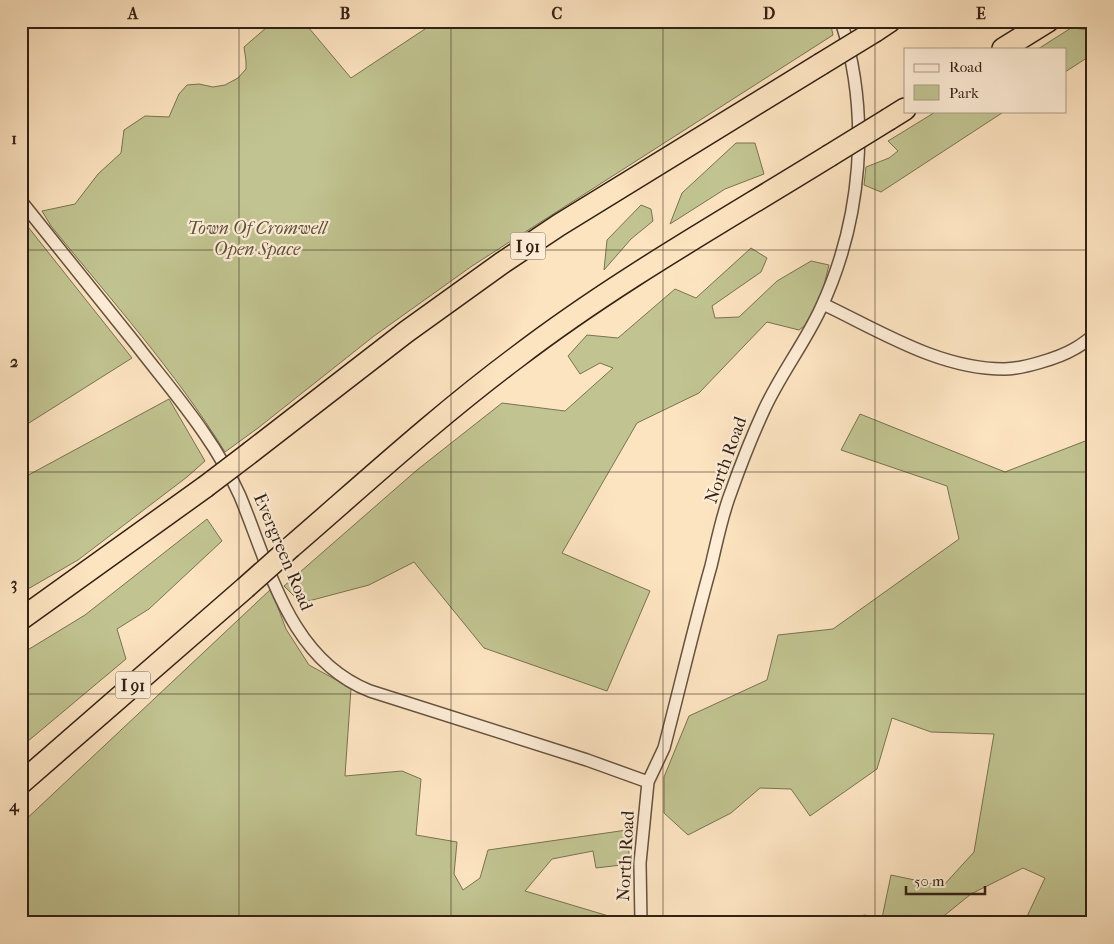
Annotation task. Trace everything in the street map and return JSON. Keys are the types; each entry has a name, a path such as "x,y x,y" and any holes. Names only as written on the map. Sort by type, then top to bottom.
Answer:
{"highway":[{"path":"1005,48 1048,21"},
{"name":"I 91","path":"21,619 205,487 406,332 502,263 559,225 882,26"},
{"name":"I 91","path":"21,783 445,414 541,338 622,283 897,114"}],"street":[{"name":"North Road","path":"641,923 640,863 648,782 664,748 730,494 764,409 802,346 823,304 847,236 853,208 858,167 858,119 851,56 841,21"},
{"name":"Evergreen Road","path":"21,201 163,379 212,445 235,485 272,579 292,620 310,646 330,668 347,680 370,691 587,760 648,782"},
{"path":"823,304 929,355 965,365 1006,369 1038,363 1073,350 1093,336"}],"green space":[{"name":"Town Of Cromwell Open Space","path":"274,21 303,21 351,78 437,21 830,21 833,35 472,266 374,336 225,452 164,364 51,226 42,211 75,204 98,174 121,153 124,130 145,116 169,117 179,94 187,85 199,84 213,87 225,85 238,78 246,69 244,47"},
{"path":"1071,28 1093,30 1093,54 1066,71 1066,48 1040,48"},
{"path":"935,112 1003,112 881,192 864,185 866,167 889,158 898,151 888,141"},
{"path":"736,143 755,143 764,174 725,189 670,224 682,193"},
{"path":"641,205 651,209 653,221 631,239 604,270 607,240"},
{"path":"21,218 132,358 21,428"},
{"path":"751,248 767,258 761,272 712,306 715,318 739,317 777,281 811,261 829,265 816,317 799,330 767,322 699,393 637,423 562,553 650,591 607,691 484,648 414,562 369,585 301,603 284,586 417,470 502,403 565,411 613,368 600,363 580,374 568,356 587,335 618,338 675,289 696,298"},
{"path":"169,399 205,461 187,477 78,560 21,593 21,479"},
{"path":"860,414 1005,472 1093,438 1093,923 1024,923 1045,878 1023,868 971,894 935,923 851,923 864,915 882,918 891,875 943,886 974,852 994,734 931,732 892,718 877,769 810,816 791,789 760,788 731,813 688,835 664,813 664,777 689,716 767,680 778,635 833,629 959,539 947,486 841,450"},
{"path":"207,519 222,541 149,609 117,629 126,659 21,747 21,654 85,615"},
{"path":"271,589 286,629 309,665 351,688 345,776 402,771 421,779 416,835 457,842 454,874 463,890 480,878 488,850 627,830 630,864 596,868 593,851 552,859 525,891 632,923 21,923 21,824"}]}
